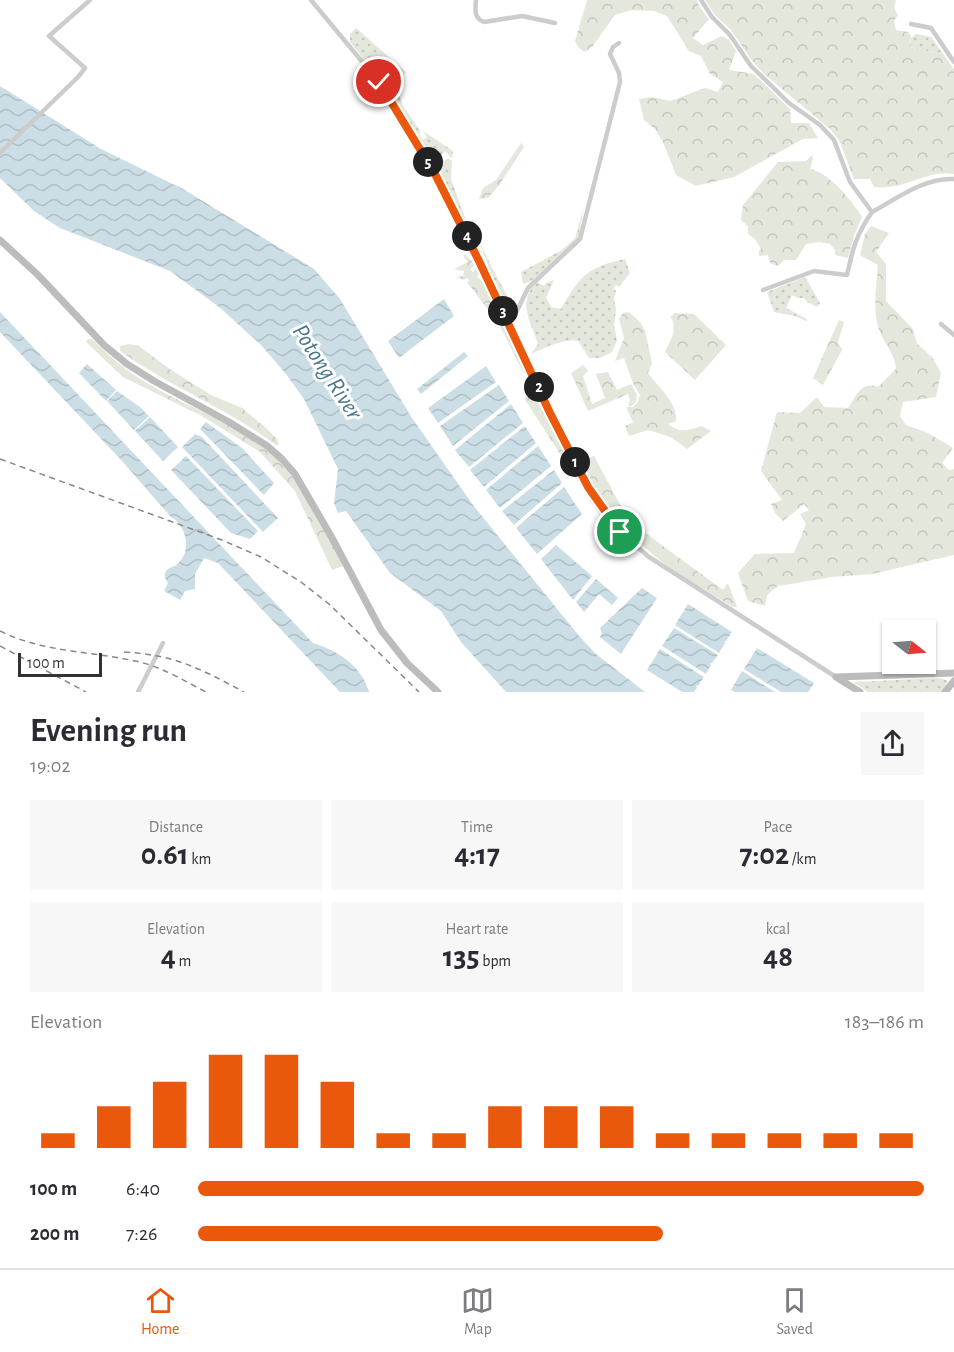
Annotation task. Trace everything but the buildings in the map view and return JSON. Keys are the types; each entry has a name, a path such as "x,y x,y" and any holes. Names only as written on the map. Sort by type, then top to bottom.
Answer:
{"main road":[{"path":"0,240 38,275 104,345 127,364 266,444 282,459 295,474 326,526 381,630 407,663 438,692"},
{"path":"836,677 954,673"},
{"path":"836,677 860,692"},
{"path":"945,692 954,681"}],"street":[{"path":"0,153 85,68 49,36 90,0"},
{"path":"311,0 388,95 435,174 588,487 620,532 649,557 836,677"},
{"path":"476,0 476,15 484,22 522,16 555,23"},
{"path":"701,0 730,35 751,66 789,103 820,125 834,140 850,183 872,212"},
{"path":"911,24 931,28 954,62"},
{"path":"507,321 514,317 528,288 580,239 620,82 610,54 613,47 619,43"},
{"path":"762,290 813,271 847,275 857,236 872,212 922,186 945,179 954,179"},
{"path":"941,324 954,335"},
{"path":"138,692 163,643"}],"green space":[{"path":"587,0 697,0 709,19 693,38 703,45 722,36 729,40 736,51 729,70 754,74 790,109 791,123 809,123 818,138 803,139 734,177 696,186 676,175 663,142 655,129 644,120 639,99 651,97 670,101 705,88 718,92 723,82 710,74 701,56 689,51 667,16 654,11 631,10 615,15 592,47 585,52 575,41"},
{"path":"705,0 896,0 894,8 898,15 894,21 896,30 908,32 911,35 909,47 944,55 954,69 954,174 935,174 896,186 885,187 874,187 870,179 854,179 839,140 830,129 764,74"},
{"path":"356,28 406,72 397,83 402,104 421,132 419,134 423,140 427,137 423,131 453,151 452,158 445,151 439,158 445,161 452,160 451,179 469,228 438,169 390,92 350,42 350,34"},
{"path":"916,34 931,37 944,55 909,47 911,38"},
{"path":"521,143 524,147 500,184 488,198 479,199 483,188 496,180"},
{"path":"812,155 810,169 833,182 862,217 848,258 835,255 835,250 830,244 819,242 806,244 796,260 784,260 778,266 770,263 768,255 759,256 761,249 754,238 748,234 748,226 741,220 743,205 778,162 806,161"},
{"path":"584,207 578,239 532,281 523,284 521,272 562,250 575,238"},
{"path":"474,219 484,251 512,305 511,308 508,307 492,276 474,227 472,220"},
{"path":"871,226 889,233 876,252 886,264 886,301 913,329 917,344 932,357 941,373 936,397 903,402 900,416 906,425 928,433 953,448 942,463 949,470 954,469 954,555 872,574 832,577 778,586 767,595 765,606 748,601 738,573 755,554 794,553 806,524 800,514 809,510 804,504 783,521 775,513 771,504 782,500 761,471 777,412 800,413 817,397 824,407 848,408 863,388 878,387 896,369 877,322 875,301 878,265 860,255 865,234"},
{"path":"465,254 475,265 470,269 473,272 477,267 480,273 477,276 488,288 532,379 523,372 500,326 467,282 469,280 456,277 463,276 464,271 454,269 468,262 463,256"},
{"path":"625,259 630,273 619,287 616,285 613,288 616,291 614,325 617,341 612,352 600,358 589,358 578,341 572,340 554,344 531,354 538,344 526,304 531,289 537,282 544,286 554,280 546,298 551,307 561,309 574,288 586,275 602,266"},
{"path":"805,277 820,303 817,307 804,298 792,295 786,308 807,319 806,321 795,316 774,312 767,292"},
{"path":"629,312 640,322 645,331 652,363 648,373 674,408 676,421 668,424 680,430 701,426 711,431 687,449 671,437 648,430 629,436 625,426 633,422 626,407 633,407 640,395 624,358 615,361 624,338 619,319 623,313"},
{"path":"674,313 694,314 726,345 695,380 665,352 674,327 671,317"},
{"path":"839,320 844,322 838,342 842,350 823,385 813,378"},
{"path":"92,339 117,362 143,380 232,427 279,459 311,502 343,566 332,570 295,491 260,452 202,416 123,377 86,342"},
{"path":"129,344 139,346 171,370 211,395 242,408 277,439 279,445 120,351 120,346"},
{"path":"583,365 588,371 583,376 592,404 605,398 596,374 608,372 617,390 631,384 637,395 636,402 630,407 628,405 630,400 628,394 588,411 571,373"},
{"path":"538,391 574,466 604,517 602,519 524,398"},
{"path":"594,456 629,521 723,590 728,583 737,607 733,607 670,568 629,533 602,499 580,461"},
{"path":"940,678 948,681 942,692 868,692 853,682"}],"water":[{"name":"Potong River","path":"0,86 101,149 183,189 314,269 340,299 412,418 473,505 580,637 596,654 645,692 506,692 461,642 441,611 390,573 346,511 338,513 334,503 338,469 304,399 261,345 219,307 170,271 60,228 34,211 0,178"},
{"path":"444,299 454,316 399,358 388,341"},
{"path":"0,312 313,643 331,650 355,667 361,674 369,692 340,692 218,563 204,558 195,574 195,589 185,591 180,600 164,591 168,583 166,572 181,560 185,553 184,532 176,520 122,461 0,332"},
{"path":"464,352 468,356 421,394 417,389"},
{"path":"87,364 116,390 106,401 79,373"},
{"path":"486,366 496,382 438,423 428,408"},
{"path":"499,385 509,401 453,446 440,426"},
{"path":"117,391 149,416 134,430 107,401"},
{"path":"511,404 523,423 469,467 455,450"},
{"path":"150,417 178,447 163,461 135,431"},
{"path":"206,422 242,448 274,483 264,495 200,429"},
{"path":"525,426 536,443 484,487 470,470"},
{"path":"195,434 202,437 278,518 263,532 182,447"},
{"path":"538,446 551,466 500,508 486,490"},
{"path":"186,456 258,531 250,539 231,533 171,470"},
{"path":"554,470 562,483 514,525 502,511"},
{"path":"564,487 582,514 537,554 516,528"},
{"path":"556,545 592,576 573,600 541,559"},
{"path":"596,579 618,598 612,605 599,594 584,612 576,602"},
{"path":"642,588 657,598 621,654 600,637 602,634 600,628"},
{"path":"688,604 732,632 719,653 675,625"},
{"path":"674,628 718,655 710,664 706,674 662,646"},
{"path":"757,648 814,683 808,692 781,692 744,669"},
{"path":"660,649 704,677 698,686 696,685 694,692 682,692 647,670"},
{"path":"742,671 775,692 735,692 731,690"}],"railway":[{"path":"0,459 222,540 261,557 301,582 329,604 419,692"},
{"path":"0,631 49,647 144,663 206,692"},
{"path":"0,646 86,692"},
{"path":"124,652 158,656 186,664 244,692"}],"route":[{"path":"379,82 428,160 588,487 620,532"}]}
